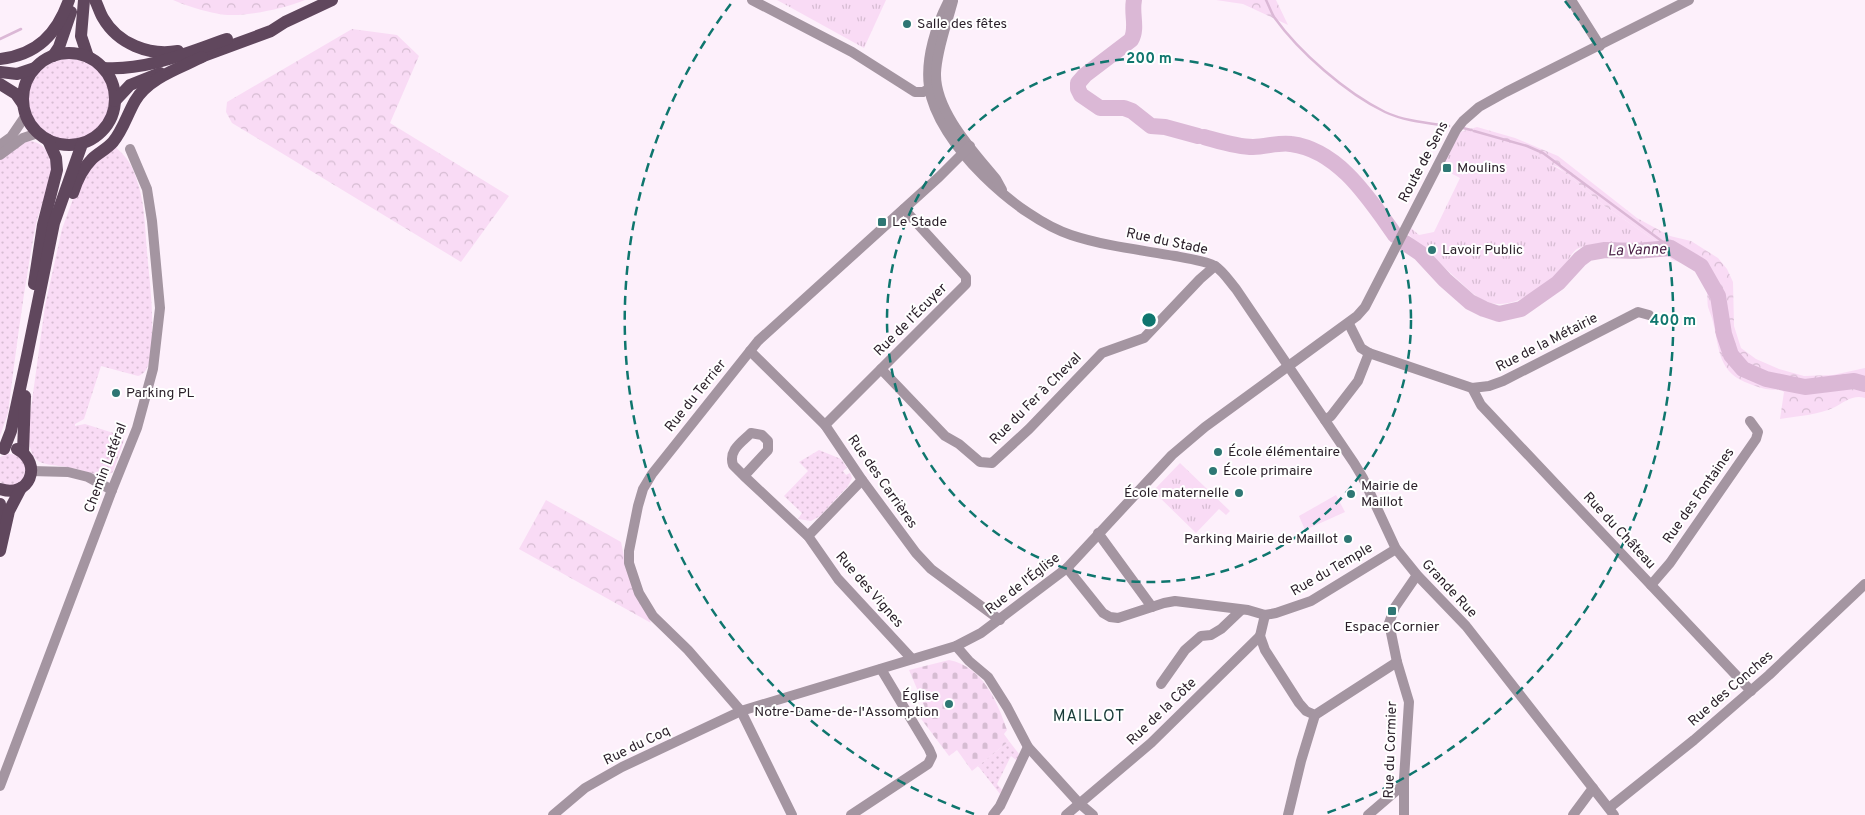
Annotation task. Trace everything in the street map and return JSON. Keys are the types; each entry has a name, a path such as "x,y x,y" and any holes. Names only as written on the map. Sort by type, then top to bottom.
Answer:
{"main road":[{"path":"0,59 12,58 26,53 53,33 62,18 69,0"},
{"path":"53,56 65,32 73,0"},
{"path":"84,0 81,36 88,57"},
{"path":"95,0 103,18 115,34 129,44 146,50 167,53 203,52"},
{"path":"115,101 130,85 139,80 267,25 284,22 332,0"},
{"path":"103,68 121,69 157,64 203,52"},
{"path":"44,268 78,178 84,168 111,144 119,134 136,99 144,90 156,80 203,52"},
{"path":"0,72 16,74 34,68 53,56 65,53 88,57 103,68 112,83 115,101 112,115 106,128 95,138 82,144 65,145 43,137"},
{"path":"25,109 25,86 34,68"},
{"path":"0,84 16,94 56,158 57,170 46,212 36,266 31,334"},
{"path":"23,452 28,356 31,334 54,223 82,144"},
{"path":"0,551 9,511 21,488 26,484 31,471 28,457 23,452 17,449 2,450 11,431 28,356"},
{"path":"0,488 8,491 21,488"},
{"path":"0,504 2,538"}],"street":[{"path":"752,0 852,52 915,92 933,89"},
{"name":"Rue du Stade","path":"949,0 931,47 928,71 942,122 966,149 989,182 1018,207 1035,218 1070,235 1192,259 1215,266 1236,289 1289,366"},
{"name":"Rue du Stade","path":"933,89 941,48 954,0"},
{"path":"1571,0 1600,46"},
{"name":"Route de Sens","path":"1289,366 1349,324 1365,307 1456,130 1463,121 1479,107 1506,92 1689,0"},
{"path":"0,145 11,137 25,109"},
{"path":"0,155 24,138 43,137"},
{"name":"Chemin Latéral","path":"0,786 137,428 152,370 160,308 152,221 147,189 130,149"},
{"name":"Rue du Terrier","path":"792,815 740,711 688,650 653,616 645,605 633,578 629,563 629,551 638,506 643,490 652,474 758,341 939,177 966,149"},
{"name":"Rue de l’Écuyer","path":"824,425 962,289 967,281 966,277 904,209"},
{"name":"Rue du Fer à Cheval","path":"881,369 944,436 959,444 975,460 992,463 1030,429 1102,353 1144,338 1200,279 1215,266"},
{"name":"Rue de la Métairie","path":"1369,353 1472,388 1490,386 1638,312 1649,315"},
{"path":"1325,420 1331,416 1358,382 1369,353 1361,348 1349,324"},
{"name":"Rue des Carrières","path":"750,351 824,425 902,536 931,569 1000,620"},
{"name":"Grande Rue","path":"1289,366 1363,478 1396,549 1417,575 1466,626 1611,812"},
{"name":"Rue de l'Église","path":"740,711 956,646 981,633 1067,568 1172,455 1205,427 1289,366"},
{"name":"Rue du Château","path":"1472,388 1481,405 1751,691"},
{"name":"Rue des Fontaines","path":"1651,585 1670,562 1756,439 1758,432 1750,421"},
{"path":"31,471 68,472 88,477 112,490"},
{"name":"Rue des Vignes","path":"744,476 808,536 838,578 912,659"},
{"path":"808,536 862,480"},
{"path":"1098,533 1152,607"},
{"name":"Rue du Temple","path":"1067,568 1103,613 1110,617 1118,618 1175,601 1265,615 1287,611 1311,601 1396,549"},
{"name":"Rue du Cormier","path":"1404,815 1403,785 1409,702 1397,662 1389,623 1395,607 1417,575"},
{"name":"Rue des Conches","path":"1611,812 1751,691 1865,584"},
{"path":"1160,684 1185,650 1201,636 1221,629 1241,610"},
{"path":"1265,615 1260,636 1265,650 1299,703 1306,711 1315,715"},
{"name":"Rue de la Côte","path":"1066,815 1151,743 1260,636"},
{"path":"956,646 969,661 988,677 1007,707 1028,747 1079,803 1093,815"},
{"path":"1288,815 1300,761 1315,715 1397,662"},
{"path":"851,815 928,764 932,756 930,749 881,669"},
{"name":"Rue du Coq","path":"553,815 585,788 622,767 740,711"},
{"path":"993,815 1028,747"},
{"path":"1368,815 1403,785"},
{"path":"1573,815 1593,788"}],"green space":[{"path":"173,0 305,0 289,6 250,14 227,15 202,10"},
{"path":"777,0 886,0 864,48"},
{"path":"1216,0 1276,0 1288,25 1243,4"},
{"path":"352,29 397,35 419,56 390,123 509,196 461,262 232,123 226,112 227,102"},
{"path":"69,59 85,62 98,71 107,84 110,100 107,116 98,129 85,138 69,141 53,138 40,129 31,116 28,100 31,84 40,71 53,62"},
{"path":"1477,127 1515,138 1558,156 1637,218 1670,236 1691,241 1718,258 1727,269 1733,282 1734,326 1741,348 1756,359 1779,369 1804,376 1833,375 1865,368 1865,398 1853,398 1822,412 1780,419 1784,392 1780,389 1761,388 1740,379 1732,374 1722,360 1713,320 1708,307 1706,288 1697,273 1688,266 1672,260 1660,244 1603,205 1558,167 1460,132"},
{"path":"1460,132 1509,144 1530,152 1564,172 1603,205 1660,244 1607,243 1579,248 1572,254 1556,276 1530,295 1511,303 1501,304 1481,299 1408,234 1411,228 1419,235 1434,232 1460,178 1441,168"},
{"path":"24,142 36,142 47,152 51,172 49,185 36,224 24,294 8,413 0,436 0,157"},
{"path":"114,146 130,164 141,195 151,293 152,335 149,362 142,374 138,376 101,366 84,419 75,424 75,426 85,424 123,436 124,440 113,472 103,477 39,461 31,452 28,430 45,306 62,229 73,199 87,170"},
{"path":"819,450 841,459 847,468 843,471 846,475 850,473 852,478 848,486 820,516 811,521 798,519 802,513 784,496 808,471 799,462"},
{"path":"7,454 17,456 22,460 25,467 21,480 16,484 9,485 0,482 0,457"},
{"path":"1180,463 1230,511 1226,515 1219,509 1196,533 1153,491"},
{"path":"1336,495 1345,512 1305,530 1299,516"},
{"path":"546,500 621,542 626,566 651,623 519,549"},
{"path":"949,660 961,664 980,678 993,697 1007,730 1004,734 1009,741 972,771 957,750 949,756 919,716 926,710 909,670"},
{"path":"1009,741 1019,754 1020,763 1011,756 997,784 1002,790 1000,794 978,766"}],"waterway":[{"name":"La Vanne","path":"1134,0 1134,31 1131,40 1085,75 1078,83 1078,89 1081,95 1100,108 1124,108 1132,111 1151,126 1165,127 1198,136"},
{"path":"1266,0 1274,17 1296,44 1339,83 1370,104 1392,115 1449,126"},
{"path":"0,39 21,29"},
{"path":"1463,128 1471,130"},
{"path":"1474,131 1527,146 1543,153 1671,248"},
{"name":"La Vanne","path":"1204,137 1247,147 1291,144 1308,148 1324,156 1338,166 1364,192 1395,235"},
{"name":"La Vanne","path":"1405,243 1420,253 1445,280 1470,302 1499,314 1521,309 1558,283 1588,253 1605,250 1636,251 1671,248 1701,266 1718,296 1724,334 1731,355 1743,369 1766,379 1805,387 1854,381 1865,384"}],"place":[{"name":"Salle des fêtes","path":"907,24"},
{"name":"Moulins","path":"1447,168"},
{"name":"Le Stade","path":"882,222"},
{"name":"Lavoir Public","path":"1432,250"},
{"name":"Parking PL","path":"116,393"},
{"name":"École élémentaire","path":"1218,452"},
{"name":"École primaire","path":"1213,471"},
{"name":"École maternelle","path":"1239,493"},
{"name":"Mairie de Maillot","path":"1351,494"},
{"name":"Parking Mairie de Maillot","path":"1348,539"},
{"name":"Espace Cornier","path":"1392,611"},
{"name":"Église Notre-Dame-de-l'Assomption","path":"949,704"}],"district":[{"name":"MAILLOT","path":"1089,717"}]}
